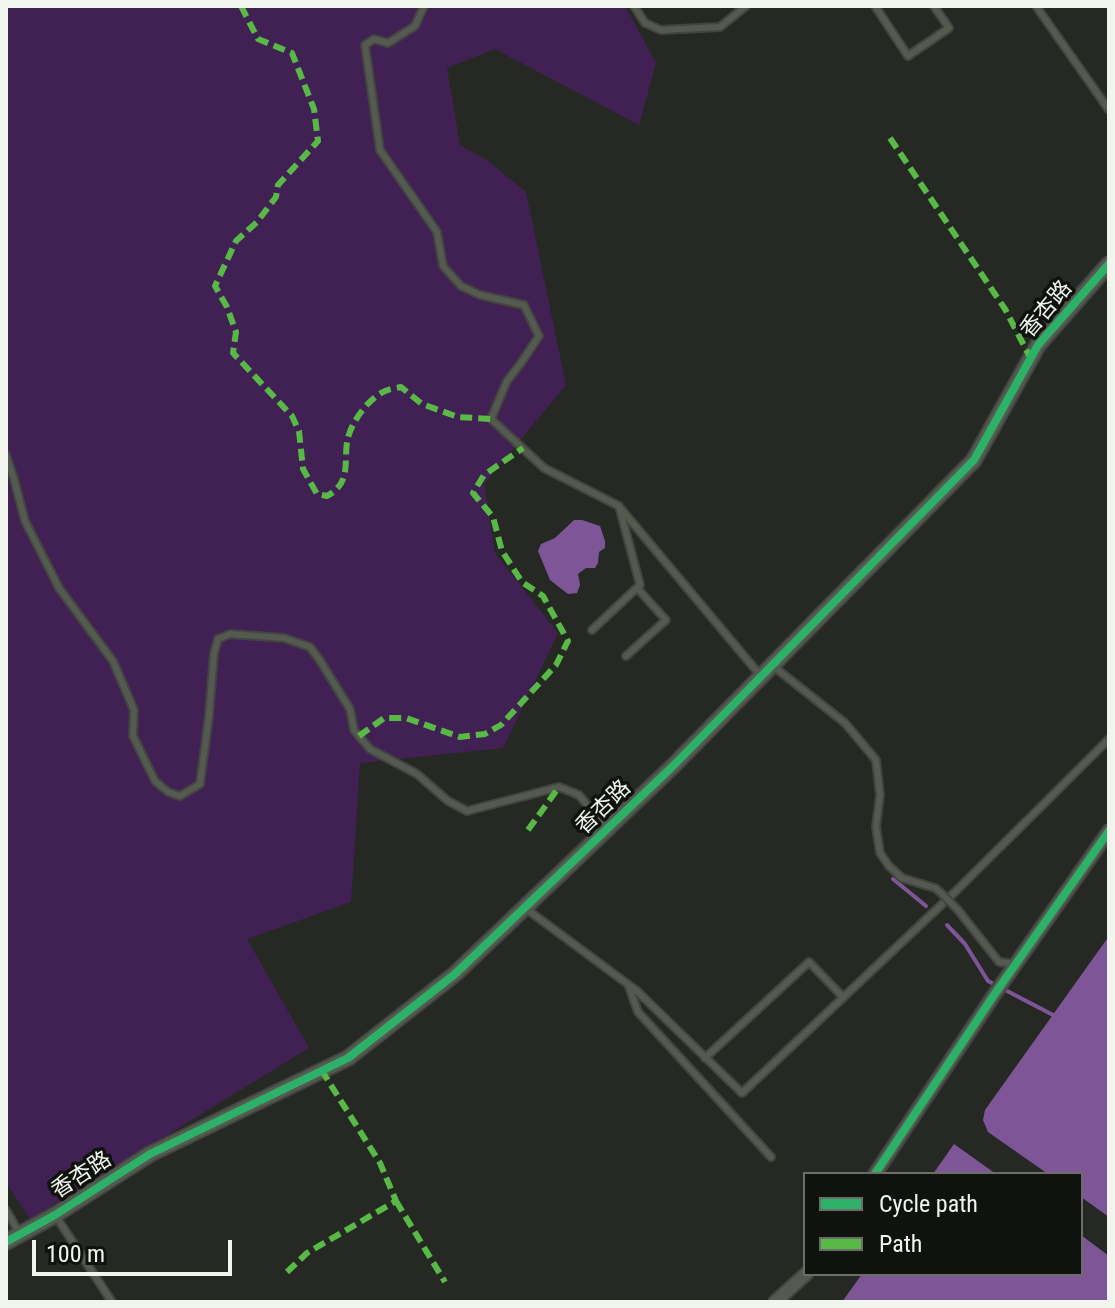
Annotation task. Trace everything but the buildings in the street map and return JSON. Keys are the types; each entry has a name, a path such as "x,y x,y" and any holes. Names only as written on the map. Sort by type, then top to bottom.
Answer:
{"street":[{"name":"香杏路","path":"6,1242 55,1215 150,1154 348,1058 455,974 672,767 974,460 1038,345 1109,264"},
{"path":"876,1172 994,995 1109,831"},
{"path":"775,1302 804,1276"}],"lane":[{"path":"424,6 415,26 388,43 374,39 365,45 380,150 437,232 443,266 461,286 480,295 524,305 539,336 507,381 491,419 544,468 619,506 766,671 845,723 876,760 880,795 876,827 880,853 889,866 902,878 940,892 999,962 1016,964"},
{"path":"634,6 645,23 661,30 720,27 746,6"},
{"path":"877,7 908,56 949,28 934,6"},
{"path":"1036,6 1109,110"},
{"path":"6,455 25,521 59,588 113,661 134,710 133,736 155,781 168,792 180,796 200,784 218,639 230,634 284,638 310,647 350,709 354,730 370,749 417,774 448,801 467,811 559,787 579,795 607,829"},
{"path":"592,630 640,585 619,506"},
{"path":"626,656 666,620 637,588"},
{"path":"525,908 637,991 742,1093 956,891 1109,739"},
{"path":"705,1058 809,962 843,997"},
{"path":"628,984 638,1012 771,1157"},
{"path":"6,1210 20,1234"},
{"path":"55,1215 112,1302"}],"shaded area":[{"path":"6,6 625,6 656,63 639,125 495,49 447,68 460,145 488,161 526,192 566,385 484,484 495,553 558,633 503,748 360,763 351,902 247,939 309,1048 30,1219 6,1182"},
{"path":"574,520 600,526 605,548 599,552 595,568 586,568 578,574 580,585 577,593 568,594 550,580 538,551 541,544 555,538"},
{"path":"1109,936 1109,1217 1083,1198 1083,1172 1045,1172 988,1132 983,1120 985,1110"},
{"path":"954,1144 993,1172 934,1172"},
{"path":"1083,1236 1109,1256 1109,1302 842,1302 861,1276 1083,1276"}],"waterway":[{"path":"893,879 926,906"},
{"path":"947,925 965,944 988,981 1055,1016"}],"marked path":[{"path":"241,6 258,39 292,53 314,109 318,141 278,185 276,197 257,222 236,241 215,286 236,332 233,353 292,416 299,431 303,469 317,494 327,496 340,485 345,472 347,442 355,420 385,391 401,387 422,404 458,417 491,419"},
{"path":"890,138 1005,309 1031,359"},
{"path":"359,736 384,718 406,718 460,737 485,734 501,725 556,665 568,641 543,596 522,582 502,551 493,517 473,493 484,475 523,448"},
{"path":"528,830 559,787"},
{"path":"287,1272 307,1253 396,1201 380,1163 322,1071"},
{"path":"396,1201 445,1282"}],"cycle path":[{"path":"6,1242 55,1215 150,1154 348,1058 455,974 672,767 974,460 1038,345 1109,264"},
{"path":"876,1172 994,995 1109,831"}]}
